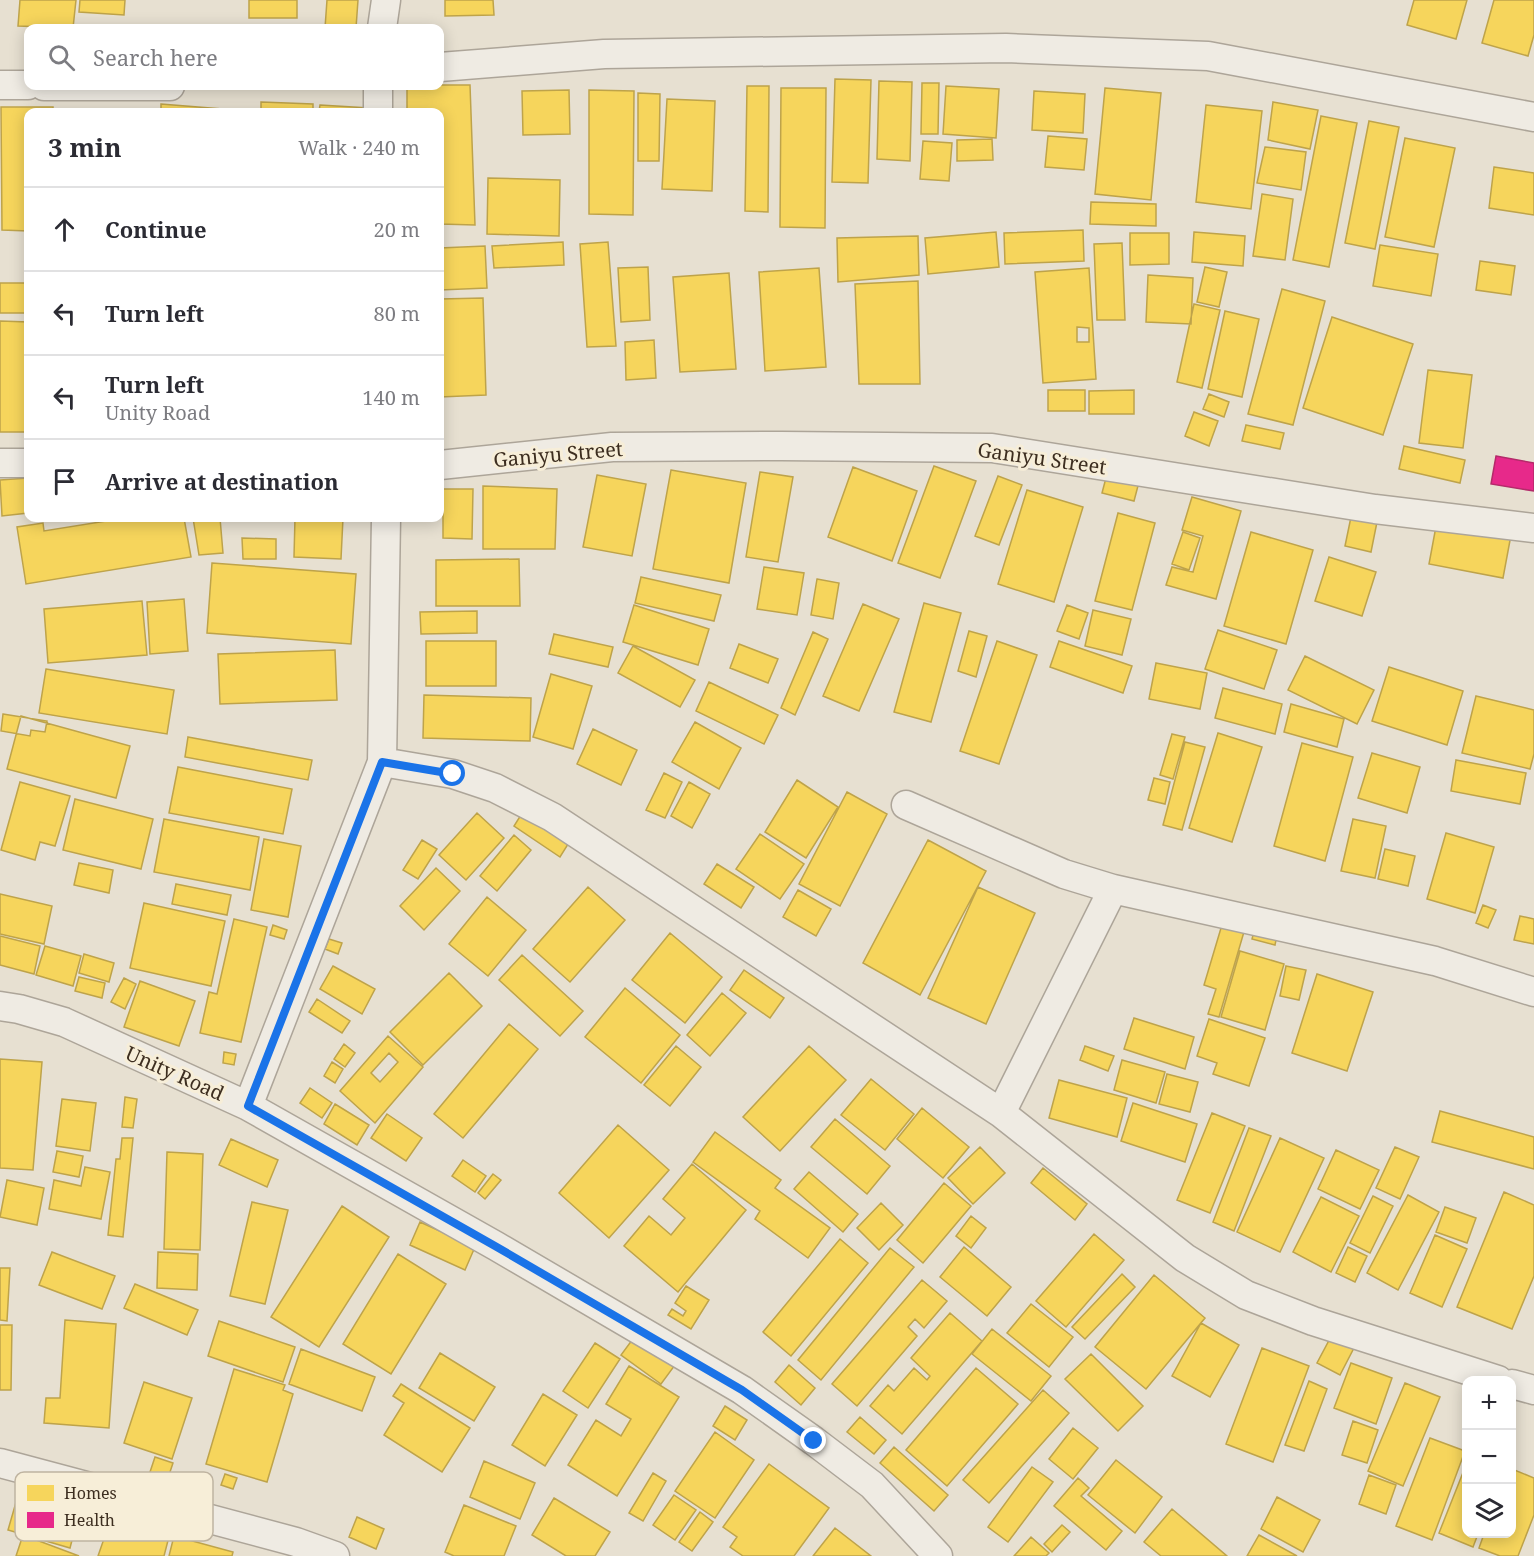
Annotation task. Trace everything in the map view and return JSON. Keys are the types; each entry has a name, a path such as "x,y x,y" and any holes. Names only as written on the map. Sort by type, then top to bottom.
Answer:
{"street":[{"path":"383,24 386,0"},
{"path":"444,68 604,54 983,48 1208,56 1534,117"},
{"path":"0,85 24,85"},
{"path":"378,90 378,108"},
{"name":"Ganiyu Street","path":"444,465 612,447 992,448 1375,509 1534,528"},
{"path":"0,464 24,463"},
{"path":"248,1106 382,762 386,522"},
{"path":"382,762 453,774 495,788 552,817 1001,1113 1185,1258 1246,1295 1313,1321 1485,1376"},
{"path":"906,805 1064,874 1113,889 1435,961 1534,992"},
{"path":"1001,1113 1113,889"},
{"name":"Unity Road","path":"0,1006 64,1022 248,1106 742,1390 872,1485 938,1556"},
{"path":"1516,1385 1534,1390"},
{"path":"0,1463 34,1472"},
{"path":"213,1520 296,1542 335,1556"}],"building: Homes":[{"path":"20,0 76,0 73,24 18,26"},
{"path":"80,0 125,0 124,15 79,12"},
{"path":"249,0 297,0 297,18 249,18"},
{"path":"327,0 358,0 356,24 325,24"},
{"path":"445,0 493,0 494,15 445,16"},
{"path":"1414,0 1467,0 1456,39 1407,25"},
{"path":"1494,0 1534,0 1534,35 1528,56 1482,43"},
{"path":"835,79 871,80 868,183 832,182"},
{"path":"879,81 912,82 910,161 877,159"},
{"path":"922,83 939,83 938,134 921,134"},
{"path":"444,85 470,85 475,225 444,224 444,108 407,108 407,90 444,90"},
{"path":"747,86 769,86 768,212 745,211"},
{"path":"946,86 999,89 996,138 943,134"},
{"path":"781,88 826,88 825,228 780,227"},
{"path":"1105,88 1161,93 1151,200 1095,194"},
{"path":"569,90 570,134 523,135 522,91"},
{"path":"589,90 634,91 633,215 589,214"},
{"path":"1034,91 1085,94 1083,133 1032,130"},
{"path":"638,93 660,94 659,161 638,161"},
{"path":"667,99 715,101 712,191 662,189"},
{"path":"261,102 313,104 313,108 261,108"},
{"path":"1273,102 1318,110 1310,149 1268,140"},
{"path":"161,104 210,108 161,108"},
{"path":"320,105 369,108 320,108"},
{"path":"1206,105 1262,111 1251,209 1196,202"},
{"path":"1,107 53,107 24,108 24,231 2,230"},
{"path":"1321,116 1357,123 1329,267 1293,260"},
{"path":"1369,121 1399,127 1375,249 1345,243"},
{"path":"1048,136 1087,139 1084,170 1045,167"},
{"path":"1405,138 1455,148 1434,247 1385,237"},
{"path":"992,139 993,160 957,161 957,140"},
{"path":"923,141 952,143 949,181 920,179"},
{"path":"1265,147 1306,152 1301,190 1257,183"},
{"path":"1494,167 1534,173 1534,215 1489,208"},
{"path":"488,178 560,180 559,236 487,234"},
{"path":"1262,194 1293,199 1285,260 1253,256"},
{"path":"1091,202 1156,204 1156,226 1090,224"},
{"path":"1083,230 1084,261 1005,264 1004,233"},
{"path":"996,232 999,267 928,274 925,238"},
{"path":"1194,232 1245,236 1243,266 1192,262"},
{"path":"1130,233 1169,233 1169,264 1130,265"},
{"path":"918,236 919,275 838,282 837,238"},
{"path":"563,242 564,265 494,268 492,246"},
{"path":"608,242 616,346 587,347 580,244"},
{"path":"1122,243 1125,320 1097,320 1094,244"},
{"path":"1380,245 1438,254 1431,296 1373,286"},
{"path":"485,246 487,288 444,290 444,248"},
{"path":"1480,261 1515,266 1511,295 1476,290"},
{"path":"648,267 650,320 621,322 618,268"},
{"path":"1205,267 1227,272 1219,307 1197,302"},
{"path":"819,268 826,367 765,371 759,272"},
{"path":"1089,268 1096,379 1043,383 1035,272","holes":["1077,327 1089,328 1089,342 1077,342"]},
{"path":"729,273 736,369 680,372 673,277"},
{"path":"1148,275 1193,278 1191,324 1146,322"},
{"path":"918,281 920,384 859,384 855,284"},
{"path":"0,283 24,283 24,313 0,313"},
{"path":"1282,289 1325,301 1293,425 1248,414"},
{"path":"483,298 486,395 444,397 444,299"},
{"path":"1194,304 1220,310 1202,388 1177,382"},
{"path":"1225,311 1259,319 1242,397 1208,389"},
{"path":"1332,317 1413,344 1383,435 1303,408"},
{"path":"0,321 24,322 24,432 0,432"},
{"path":"654,340 656,378 626,380 625,342"},
{"path":"1428,370 1472,375 1463,448 1419,443"},
{"path":"1048,390 1085,390 1085,411 1048,411"},
{"path":"1134,390 1134,414 1089,414 1089,391"},
{"path":"1209,394 1229,402 1224,417 1203,409"},
{"path":"1194,412 1218,421 1209,446 1185,436"},
{"path":"1246,425 1284,433 1280,449 1242,441"},
{"path":"1404,446 1465,460 1460,483 1399,469"},
{"path":"934,466 976,481 940,578 898,563"},
{"path":"853,467 917,491 892,561 828,537"},
{"path":"671,470 746,483 729,583 653,569"},
{"path":"760,472 793,477 778,562 746,557"},
{"path":"1107,474 1139,482 1134,501 1102,493"},
{"path":"597,475 646,484 632,556 583,547"},
{"path":"998,476 1022,485 999,545 975,536"},
{"path":"24,478 24,513 2,516 0,480"},
{"path":"483,486 557,489 555,549 483,549"},
{"path":"444,489 473,489 472,539 443,538"},
{"path":"1027,490 1083,507 1054,602 998,584"},
{"path":"1192,497 1241,511 1216,599 1166,585 1172,567 1193,572 1203,536 1182,530"},
{"path":"1118,513 1155,523 1132,610 1095,601"},
{"path":"1351,517 1377,522 1371,552 1345,546"},
{"path":"1437,521 1511,535 1503,578 1429,564"},
{"path":"100,522 185,522 191,557 26,584 17,527 43,523 44,531"},
{"path":"194,522 220,522 223,553 199,555"},
{"path":"295,522 343,522 341,559 294,557"},
{"path":"1183,532 1200,538 1189,570 1172,564"},
{"path":"1251,532 1313,550 1286,644 1224,626"},
{"path":"242,538 276,539 276,559 243,559"},
{"path":"1329,557 1376,572 1362,616 1315,601"},
{"path":"519,559 520,606 436,606 436,560"},
{"path":"212,563 356,574 351,644 207,633"},
{"path":"764,567 804,573 797,615 757,609"},
{"path":"641,577 721,595 714,621 635,603"},
{"path":"817,579 839,583 833,619 811,615"},
{"path":"184,599 188,651 150,654 147,602"},
{"path":"142,601 147,655 48,663 44,609"},
{"path":"924,603 961,613 931,722 894,712"},
{"path":"863,604 899,619 859,711 823,696"},
{"path":"634,605 709,629 698,665 623,642"},
{"path":"1067,605 1088,613 1079,639 1057,631"},
{"path":"1093,610 1131,619 1122,655 1085,646"},
{"path":"477,611 477,633 421,634 420,612"},
{"path":"1218,630 1277,650 1264,689 1205,669"},
{"path":"969,631 987,636 976,677 958,671"},
{"path":"813,632 828,639 795,715 781,708"},
{"path":"554,634 613,647 608,667 549,654"},
{"path":"426,641 496,641 496,686 426,686"},
{"path":"997,641 1037,655 999,764 960,751"},
{"path":"1059,641 1132,666 1123,693 1050,667"},
{"path":"739,644 778,659 768,683 730,668"},
{"path":"633,646 695,680 680,707 618,673"},
{"path":"335,650 337,700 220,704 218,654"},
{"path":"1305,656 1374,690 1357,724 1288,690"},
{"path":"1156,663 1207,673 1200,709 1149,699"},
{"path":"1389,667 1463,691 1447,745 1372,721"},
{"path":"46,669 174,690 167,734 39,713"},
{"path":"551,674 592,686 573,749 533,737"},
{"path":"709,682 778,715 764,744 696,711"},
{"path":"1223,688 1282,704 1275,734 1215,718"},
{"path":"424,695 531,698 530,741 423,738"},
{"path":"1476,696 1534,710 1534,754 1530,769 1462,753"},
{"path":"1291,704 1344,719 1337,747 1284,732"},
{"path":"3,714 47,721 45,732 31,730 30,736 1,731"},
{"path":"21,716 130,746 116,798 7,769"},
{"path":"695,722 741,748 719,789 672,762"},
{"path":"593,729 637,750 621,785 577,764"},
{"path":"1218,733 1262,747 1232,842 1189,828"},
{"path":"1172,734 1185,737 1173,779 1160,775"},
{"path":"188,737 312,760 308,780 185,757"},
{"path":"1185,742 1205,747 1182,830 1163,825"},
{"path":"1302,743 1353,757 1325,861 1274,846"},
{"path":"1372,753 1420,767 1407,813 1358,798"},
{"path":"1456,760 1526,773 1520,804 1451,791"},
{"path":"178,767 292,789 283,834 169,813"},
{"path":"664,773 682,782 665,818 646,810"},
{"path":"1154,778 1170,782 1165,804 1148,800"},
{"path":"797,780 838,807 806,858 765,832"},
{"path":"20,782 70,796 55,846 40,842 35,860 1,850"},
{"path":"689,782 710,794 692,828 671,816"},
{"path":"847,792 887,814 840,906 799,884"},
{"path":"75,799 153,819 141,869 63,850"},
{"path":"524,810 570,841 560,857 514,826"},
{"path":"477,813 504,838 466,880 439,855"},
{"path":"164,819 259,837 250,890 154,872"},
{"path":"1353,819 1386,826 1375,878 1341,871"},
{"path":"1446,833 1494,847 1475,913 1427,899"},
{"path":"760,834 804,864 780,899 736,869"},
{"path":"514,835 531,850 497,891 480,876"},
{"path":"264,839 301,846 288,917 251,910"},
{"path":"422,840 437,849 418,879 403,870"},
{"path":"928,840 986,871 920,995 863,963"},
{"path":"1385,849 1415,856 1408,886 1378,879"},
{"path":"79,863 113,870 109,893 74,885"},
{"path":"717,864 754,887 741,908 704,884"},
{"path":"436,868 460,891 424,930 400,906"},
{"path":"176,884 231,895 227,915 172,904"},
{"path":"588,887 625,920 570,982 533,949"},
{"path":"978,887 1035,913 986,1024 928,998"},
{"path":"798,890 831,909 816,936 783,917"},
{"path":"0,894 52,906 44,944 0,934"},
{"path":"487,897 526,930 488,976 449,944"},
{"path":"144,903 225,921 211,986 130,968"},
{"path":"1483,905 1496,910 1488,928 1476,923"},
{"path":"1520,916 1534,919 1534,944 1514,940"},
{"path":"1224,918 1246,925 1219,1017 1208,1014 1216,989 1204,985"},
{"path":"234,919 267,927 241,1042 200,1033 209,992 217,994"},
{"path":"1256,924 1278,930 1275,945 1252,939"},
{"path":"273,925 287,930 284,939 270,935"},
{"path":"670,933 722,977 685,1023 632,980"},
{"path":"0,936 40,946 34,974 0,965"},
{"path":"329,939 342,943 338,954 325,949"},
{"path":"45,946 81,956 73,986 36,975"},
{"path":"1240,951 1284,964 1265,1030 1221,1017"},
{"path":"84,954 114,963 109,982 79,973"},
{"path":"522,955 583,1011 560,1036 499,980"},
{"path":"333,966 375,989 362,1014 320,989"},
{"path":"1286,966 1306,970 1299,1000 1280,996"},
{"path":"744,970 784,998 770,1018 730,990"},
{"path":"449,973 482,1006 423,1065 390,1032"},
{"path":"1317,974 1373,992 1347,1071 1292,1053"},
{"path":"79,977 105,983 102,998 75,991"},
{"path":"124,978 136,984 125,1009 111,1002"},
{"path":"140,981 195,1001 179,1046 124,1027"},
{"path":"625,988 680,1035 641,1083 585,1037"},
{"path":"722,993 746,1013 710,1056 687,1035"},
{"path":"317,999 350,1021 342,1033 309,1012"},
{"path":"1134,1018 1194,1037 1185,1069 1124,1049"},
{"path":"1209,1019 1265,1038 1249,1086 1213,1074 1217,1063 1197,1056"},
{"path":"509,1024 538,1049 463,1138 434,1114"},
{"path":"388,1036 423,1067 375,1123 340,1091","holes":["389,1053 398,1062 380,1082 371,1073"]},
{"path":"344,1044 355,1053 345,1067 334,1059"},
{"path":"676,1046 701,1067 670,1106 644,1085"},
{"path":"809,1046 846,1080 780,1151 743,1117"},
{"path":"1085,1046 1114,1056 1108,1071 1080,1060"},
{"path":"224,1052 236,1054 234,1065 223,1063"},
{"path":"0,1059 42,1062 33,1170 0,1168"},
{"path":"1122,1060 1165,1072 1156,1103 1114,1090"},
{"path":"332,1062 343,1069 335,1083 324,1076"},
{"path":"1167,1074 1198,1082 1190,1112 1159,1104"},
{"path":"871,1079 914,1114 885,1150 841,1115"},
{"path":"1059,1080 1127,1098 1117,1137 1049,1118"},
{"path":"310,1088 332,1103 322,1118 300,1103"},
{"path":"125,1097 137,1099 133,1128 122,1127"},
{"path":"62,1099 96,1103 90,1151 56,1146"},
{"path":"1133,1103 1197,1124 1185,1162 1121,1141"},
{"path":"335,1104 369,1125 357,1145 324,1124"},
{"path":"922,1108 969,1147 943,1178 897,1139"},
{"path":"1440,1111 1534,1137 1534,1169 1432,1142"},
{"path":"1212,1113 1245,1126 1210,1213 1177,1200"},
{"path":"387,1114 422,1138 406,1161 371,1138"},
{"path":"835,1119 890,1166 867,1194 811,1147"},
{"path":"618,1125 669,1170 609,1238 559,1193"},
{"path":"1249,1128 1271,1136 1234,1231 1213,1222"},
{"path":"715,1132 781,1180 775,1188 830,1228 808,1258 755,1219 760,1211 693,1162"},
{"path":"122,1138 133,1138 123,1237 108,1235 116,1159 120,1159"},
{"path":"1280,1138 1324,1158 1280,1252 1237,1232"},
{"path":"231,1139 278,1160 267,1187 219,1165"},
{"path":"980,1147 1005,1173 973,1204 948,1178"},
{"path":"1395,1147 1419,1157 1400,1199 1376,1188"},
{"path":"1336,1150 1379,1170 1360,1209 1318,1189"},
{"path":"57,1151 83,1156 79,1177 53,1172"},
{"path":"167,1152 203,1154 200,1250 164,1249"},
{"path":"463,1160 486,1176 475,1192 452,1176"},
{"path":"692,1164 746,1210 678,1292 624,1246 649,1216 671,1235 685,1218 663,1199"},
{"path":"85,1167 110,1172 101,1219 49,1209 54,1180 81,1186"},
{"path":"1043,1168 1087,1204 1075,1220 1031,1183"},
{"path":"809,1172 858,1214 843,1232 794,1189"},
{"path":"493,1174 501,1180 485,1199 478,1193"},
{"path":"7,1180 44,1188 37,1225 0,1217"},
{"path":"944,1183 971,1206 923,1263 897,1240"},
{"path":"1504,1192 1534,1205 1534,1276 1512,1329 1457,1307"},
{"path":"1408,1195 1439,1212 1398,1290 1367,1273"},
{"path":"1373,1196 1393,1206 1370,1253 1350,1243"},
{"path":"1321,1197 1359,1216 1331,1272 1293,1252"},
{"path":"252,1202 288,1210 265,1304 230,1296"},
{"path":"881,1203 903,1225 879,1250 857,1228"},
{"path":"342,1206 389,1237 319,1347 271,1317"},
{"path":"1445,1207 1476,1218 1467,1243 1436,1232"},
{"path":"971,1216 986,1228 971,1248 956,1236"},
{"path":"420,1222 475,1247 465,1270 410,1245"},
{"path":"1094,1234 1124,1260 1066,1327 1036,1301"},
{"path":"1435,1235 1467,1249 1442,1307 1410,1293"},
{"path":"840,1239 868,1263 791,1356 763,1332"},
{"path":"964,1247 1011,1287 987,1316 940,1277"},
{"path":"1348,1247 1367,1256 1355,1282 1336,1273"},
{"path":"890,1248 914,1267 821,1380 798,1360"},
{"path":"52,1252 115,1276 102,1309 39,1285"},
{"path":"158,1252 198,1254 197,1290 157,1288"},
{"path":"398,1254 446,1284 391,1374 343,1344"},
{"path":"0,1268 10,1268 7,1321 0,1320"},
{"path":"1122,1274 1135,1287 1085,1339 1072,1327"},
{"path":"1154,1275 1205,1318 1146,1389 1095,1347"},
{"path":"922,1280 947,1301 924,1328 915,1319 908,1327 917,1336 857,1406 832,1384"},
{"path":"135,1284 198,1310 187,1335 124,1308"},
{"path":"686,1286 709,1300 691,1329 668,1315 672,1309 683,1316 686,1311 675,1303"},
{"path":"1031,1304 1073,1337 1049,1367 1007,1333"},
{"path":"950,1313 982,1341 902,1434 870,1406 888,1385 894,1391 914,1368 927,1380 930,1376 911,1358"},
{"path":"65,1320 116,1324 109,1428 44,1423 46,1398 60,1398"},
{"path":"219,1321 295,1347 283,1382 208,1356"},
{"path":"1201,1323 1239,1345 1210,1397 1172,1376"},
{"path":"0,1325 12,1325 11,1390 0,1390"},
{"path":"992,1329 1051,1376 1031,1401 972,1354"},
{"path":"1334,1331 1356,1344 1340,1375 1317,1363"},
{"path":"635,1336 675,1365 661,1384 621,1355"},
{"path":"595,1343 620,1359 588,1408 563,1391"},
{"path":"1262,1348 1309,1366 1273,1462 1226,1444"},
{"path":"301,1349 375,1377 362,1411 289,1384"},
{"path":"440,1353 495,1387 474,1421 419,1388"},
{"path":"1091,1354 1143,1406 1118,1431 1065,1379"},
{"path":"1351,1363 1392,1378 1376,1424 1334,1408"},
{"path":"789,1365 815,1388 801,1405 775,1382"},
{"path":"629,1366 679,1397 617,1496 568,1465 596,1420 621,1436 631,1419 606,1404"},
{"path":"976,1368 1018,1404 947,1486 906,1450"},
{"path":"234,1369 285,1385 283,1390 293,1394 267,1482 206,1464"},
{"path":"1309,1381 1327,1389 1304,1451 1285,1445"},
{"path":"144,1382 192,1398 172,1459 124,1443"},
{"path":"1405,1383 1440,1397 1403,1486 1368,1471"},
{"path":"401,1384 470,1428 442,1472 384,1435 404,1403 393,1396"},
{"path":"1043,1390 1069,1413 989,1503 963,1480"},
{"path":"543,1394 577,1415 545,1466 512,1445"},
{"path":"725,1406 747,1420 735,1440 713,1426"},
{"path":"860,1417 886,1440 874,1454 847,1432"},
{"path":"1353,1421 1378,1430 1367,1463 1342,1455"},
{"path":"1073,1428 1098,1448 1073,1479 1049,1459"},
{"path":"715,1432 754,1460 715,1518 675,1491"},
{"path":"1430,1438 1462,1450 1462,1459 1432,1540 1396,1526"},
{"path":"894,1447 948,1495 934,1511 880,1463"},
{"path":"155,1457 173,1463 170,1472 150,1472"},
{"path":"1116,1460 1162,1497 1135,1533 1088,1495"},
{"path":"484,1461 535,1483 520,1519 470,1497"},
{"path":"769,1464 829,1508 794,1556 743,1556 730,1547 737,1537 723,1527"},
{"path":"1032,1467 1053,1482 1008,1542 988,1527"},
{"path":"1516,1471 1534,1478 1534,1515 1518,1556 1500,1556 1479,1548 1483,1538 1516,1538"},
{"path":"653,1473 666,1481 643,1521 629,1513"},
{"path":"225,1474 237,1478 233,1489 221,1485"},
{"path":"1369,1475 1396,1485 1386,1514 1359,1504"},
{"path":"1462,1475 1462,1538 1476,1538 1473,1547 1439,1533"},
{"path":"1078,1478 1089,1488 1081,1496 1122,1531 1106,1550 1054,1506"},
{"path":"674,1495 696,1510 675,1540 653,1525"},
{"path":"1277,1497 1320,1520 1303,1552 1261,1529"},
{"path":"554,1498 610,1532 595,1556 566,1556 532,1535"},
{"path":"464,1505 516,1526 504,1556 454,1556 445,1552"},
{"path":"15,1506 15,1532 8,1530"},
{"path":"1172,1509 1227,1556 1161,1556 1144,1542"},
{"path":"700,1512 713,1522 692,1551 679,1542"},
{"path":"357,1517 384,1529 376,1549 349,1537"},
{"path":"1062,1525 1070,1532 1052,1552 1044,1544"},
{"path":"835,1528 871,1556 813,1556"},
{"path":"1259,1535 1297,1556 1247,1556"},
{"path":"1031,1537 1049,1553 1046,1556 1014,1556"},
{"path":"21,1541 39,1541 79,1556 16,1556"},
{"path":"46,1541 72,1541 70,1548"},
{"path":"103,1541 168,1541 164,1556 98,1556"},
{"path":"173,1541 192,1541 233,1552 232,1556 169,1556"}],"building: Health":[{"path":"1496,456 1534,463 1534,491 1491,484"}],"route":[{"path":"453,774 382,762 248,1106 742,1390 814,1441"}]}
